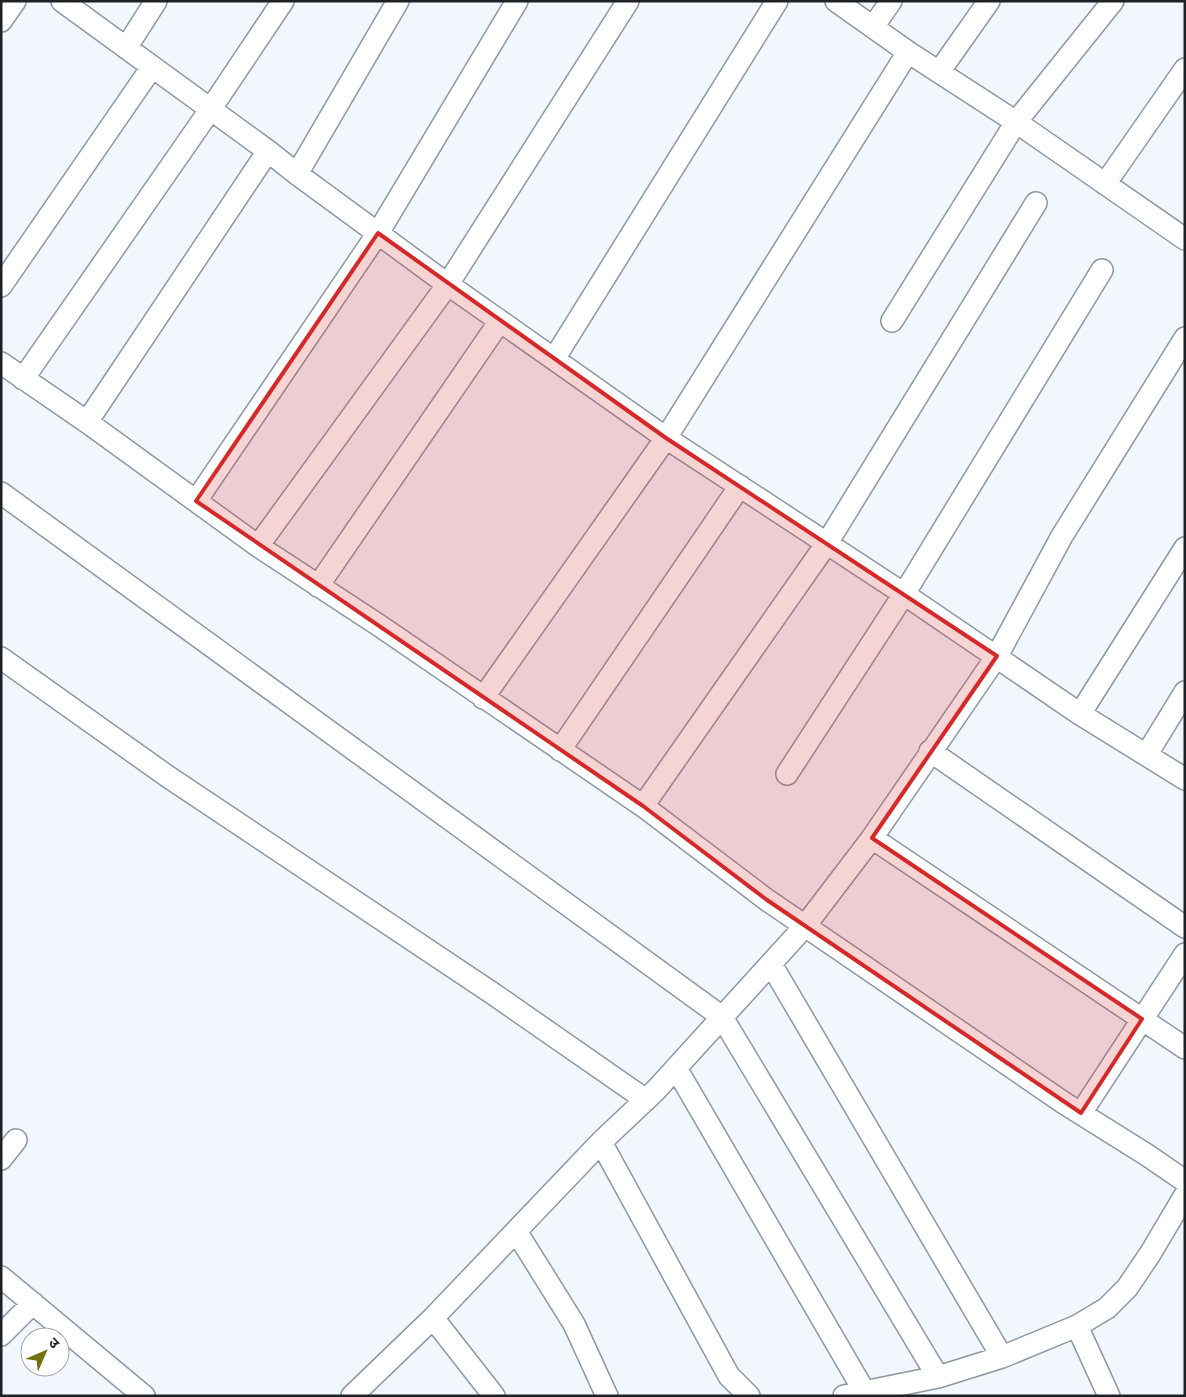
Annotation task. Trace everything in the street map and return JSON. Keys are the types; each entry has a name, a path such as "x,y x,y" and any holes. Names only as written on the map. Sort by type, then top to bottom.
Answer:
{"street":[{"path":"1,21 15,1"},
{"path":"62,1 448,284 666,438 904,594 1080,714 1185,779"},
{"path":"126,48 156,1"},
{"path":"23,379 210,110 283,1"},
{"path":"297,174 398,1"},
{"path":"196,501 378,233 517,1"},
{"path":"258,546 448,284 628,1"},
{"path":"554,359 777,1"},
{"path":"836,1 908,52 1016,122 1185,239"},
{"path":"873,27 891,1"},
{"path":"939,72 990,1"},
{"path":"892,321 1016,122 1113,1"},
{"path":"483,698 666,438 908,52"},
{"path":"1,286 152,67"},
{"path":"1105,184 1185,69"},
{"path":"88,422 268,151"},
{"path":"643,806 827,543 1036,203"},
{"path":"787,774 904,594 1102,270"},
{"path":"318,586 500,321"},
{"path":"352,1396 432,1318 601,1142 646,1100 805,926 872,838 997,656 1062,536 1185,338"},
{"path":"1,363 88,422 258,546 380,626 643,806 767,900 1080,1113 1185,1181"},
{"path":"560,750 740,486"},
{"path":"1,493 722,1017 938,1377"},
{"path":"1080,714 1185,548"},
{"path":"1,658 167,776 484,988 646,1100"},
{"path":"1147,754 1185,692"},
{"path":"930,751 1185,927"},
{"path":"872,838 1185,1048"},
{"path":"1080,1113 1185,954"},
{"path":"771,964 1002,1357"},
{"path":"676,1068 866,1394"},
{"path":"1,1159 16,1140"},
{"path":"601,1142 729,1376 749,1396"},
{"path":"844,1396 866,1394 938,1377 1002,1357 1077,1326 1107,1308 1127,1288 1150,1254 1185,1195"},
{"path":"516,1231 574,1324 607,1396"},
{"path":"1,1277 144,1396"},
{"path":"1,1335 32,1303"},
{"path":"432,1318 494,1396"},
{"path":"1077,1326 1109,1396"}],"highlighted area":[{"path":"378,233 666,438 997,656 872,838 1142,1019 1081,1113 767,900 643,806 196,501"}]}
